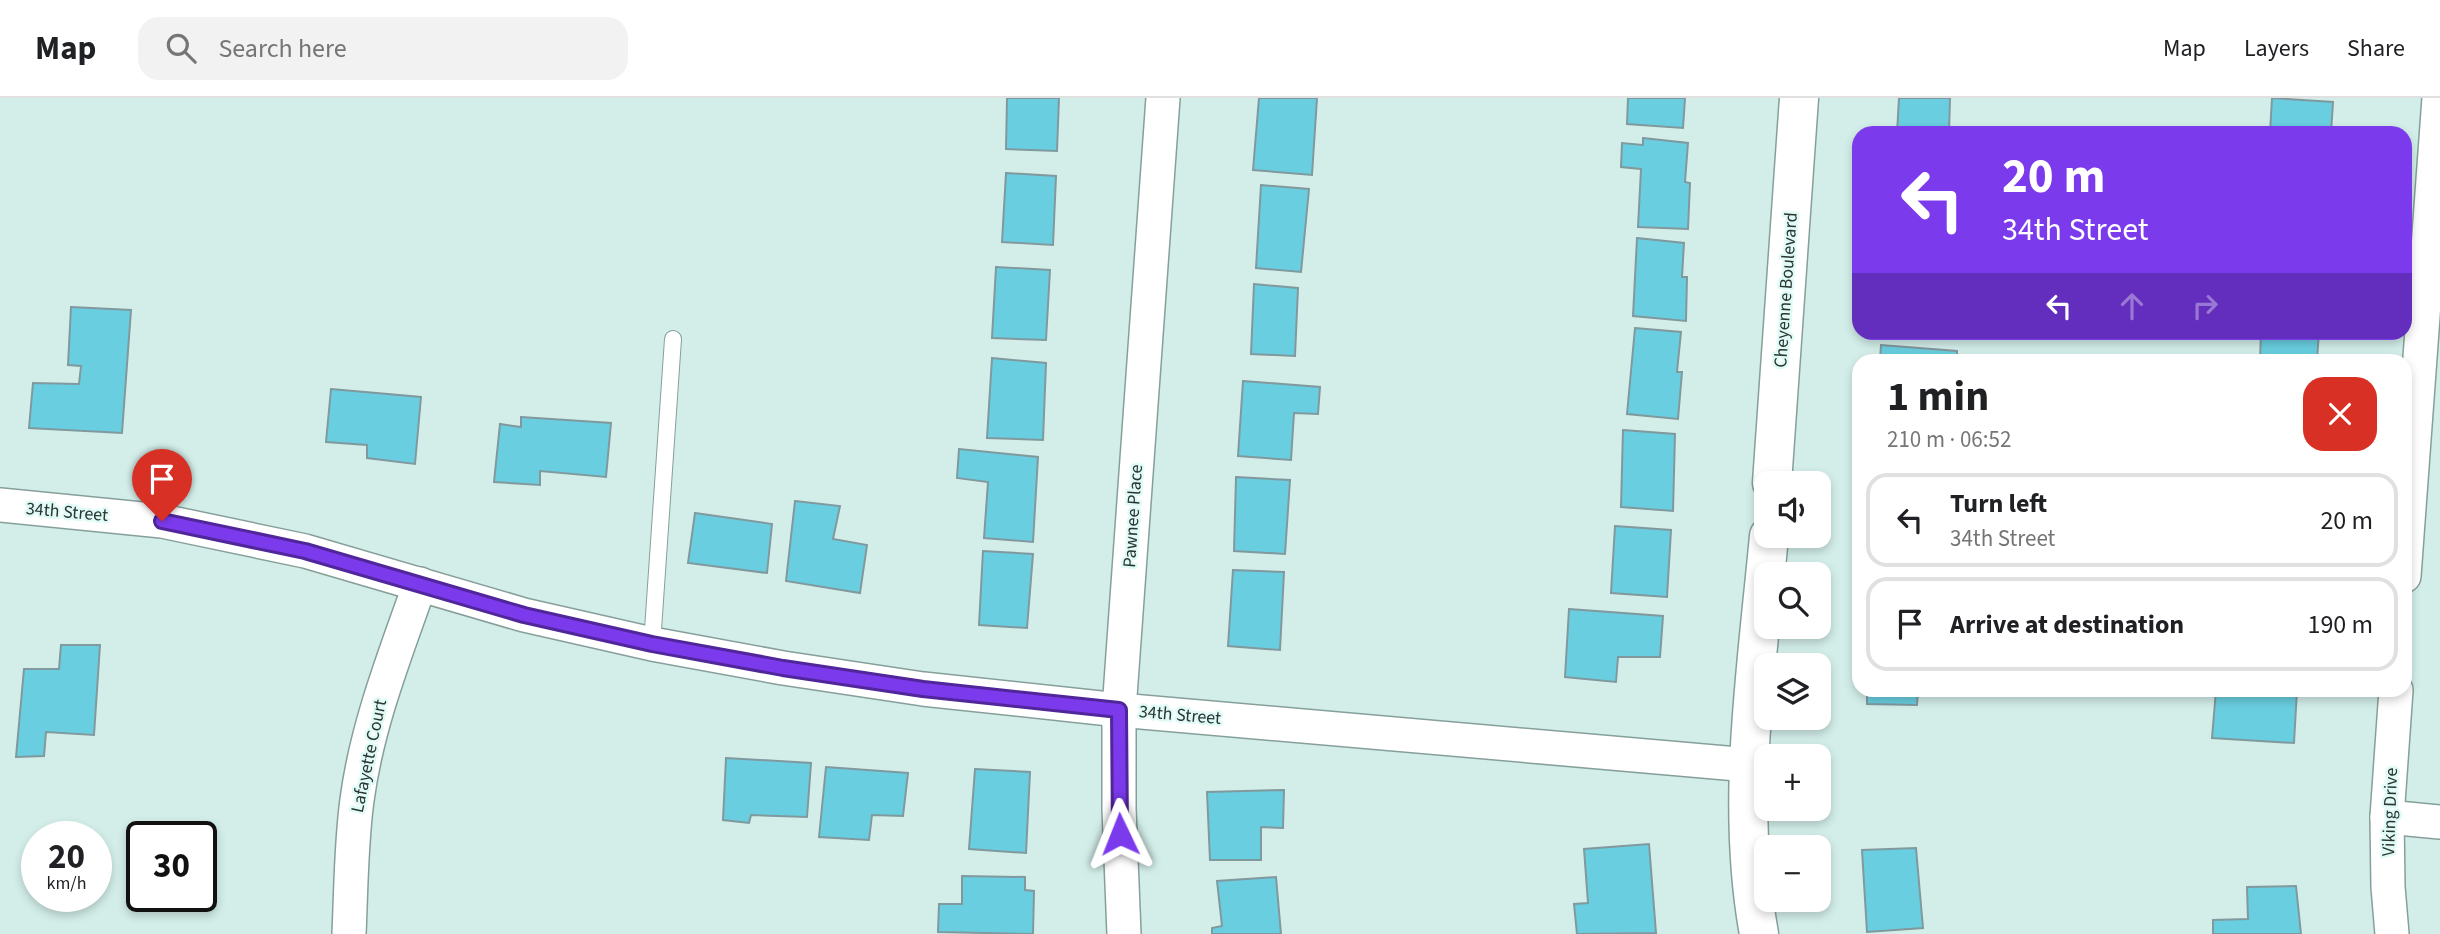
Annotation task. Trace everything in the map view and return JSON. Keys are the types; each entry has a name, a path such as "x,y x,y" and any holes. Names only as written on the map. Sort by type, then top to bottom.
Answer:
{"street":[{"name":"Pawnee Place","path":"1124,934 1119,809 1119,710 1163,98"},
{"name":"Cheyenne Boulevard","path":"1773,471 1799,98"},
{"path":"2412,467 2439,98"},
{"name":"34th Street","path":"0,505 162,521 305,551 524,615 652,644 783,668 923,689 1119,710 1749,765"},
{"path":"1759,934 1750,856 1749,765 1768,548"},
{"name":"Lafayette Court","path":"349,934 357,801 368,742 382,691 420,584"},
{"name":"Viking Drive","path":"2392,934 2387,817 2396,697"},
{"path":"2387,817 2440,822"}],"lane":[{"path":"652,644 673,339"}],"building":[{"path":"1007,98 1059,98 1057,151 1006,149"},
{"path":"1259,98 1317,98 1312,175 1253,170"},
{"path":"1628,98 1685,98 1683,128 1627,124"},
{"path":"1899,98 1950,98 1949,126 1897,126"},
{"path":"2272,98 2333,102 2331,126 2270,126"},
{"path":"1643,138 1688,143 1685,182 1690,183 1688,229 1638,227 1641,169 1621,167 1622,143 1643,145"},
{"path":"1006,173 1056,176 1053,245 1002,242"},
{"path":"1261,185 1309,189 1301,272 1256,268"},
{"path":"1637,238 1684,243 1682,277 1687,277 1686,321 1633,316"},
{"path":"996,267 1050,270 1046,340 992,338"},
{"path":"1254,284 1298,288 1295,356 1251,354"},
{"path":"71,307 131,310 122,433 29,428 33,383 79,384 81,366 68,365"},
{"path":"1635,328 1681,332 1677,372 1682,372 1678,419 1627,414"},
{"path":"2261,340 2318,340 2317,354 2260,354"},
{"path":"1881,345 1957,351 1957,354 1880,354"},
{"path":"992,358 1046,363 1043,440 987,438"},
{"path":"1243,381 1320,387 1318,414 1294,413 1291,460 1238,456"},
{"path":"331,389 421,397 415,464 367,458 367,445 326,442"},
{"path":"521,417 611,423 606,477 540,471 540,485 494,482 500,424 521,427"},
{"path":"1623,430 1675,434 1673,511 1621,507"},
{"path":"959,449 1038,457 1033,542 984,538 988,482 957,478"},
{"path":"1236,477 1290,480 1285,554 1234,551"},
{"path":"795,501 840,506 833,539 867,545 860,593 786,581"},
{"path":"695,513 772,524 767,573 688,563"},
{"path":"1615,526 1671,530 1667,597 1611,593"},
{"path":"983,551 1033,554 1027,628 979,625"},
{"path":"1233,570 1284,572 1280,650 1228,646"},
{"path":"1569,609 1663,616 1660,657 1618,657 1616,682 1565,677"},
{"path":"61,645 100,645 94,735 46,732 44,756 16,757 24,669 59,669"},
{"path":"1867,697 1918,697 1917,705 1867,704"},
{"path":"2215,697 2297,697 2294,743 2212,738"},
{"path":"726,758 811,763 807,817 751,815 749,823 723,820"},
{"path":"826,767 908,773 903,816 872,815 869,840 819,837"},
{"path":"975,769 1030,772 1026,853 969,849"},
{"path":"1284,790 1283,828 1261,827 1261,860 1210,860 1207,792"},
{"path":"1649,844 1656,933 1577,934 1574,904 1588,903 1584,849"},
{"path":"1916,848 1923,928 1867,932 1862,850"},
{"path":"962,876 1025,877 1025,890 1034,891 1033,934 938,932 939,904 962,904"},
{"path":"1276,877 1281,934 1212,934 1212,928 1222,926 1217,881"},
{"path":"2296,886 2301,934 2213,934 2213,920 2248,919 2247,887"}],"route":[{"path":"162,521 305,551 524,615 652,644 783,668 923,689 1119,710 1120,834"}]}
